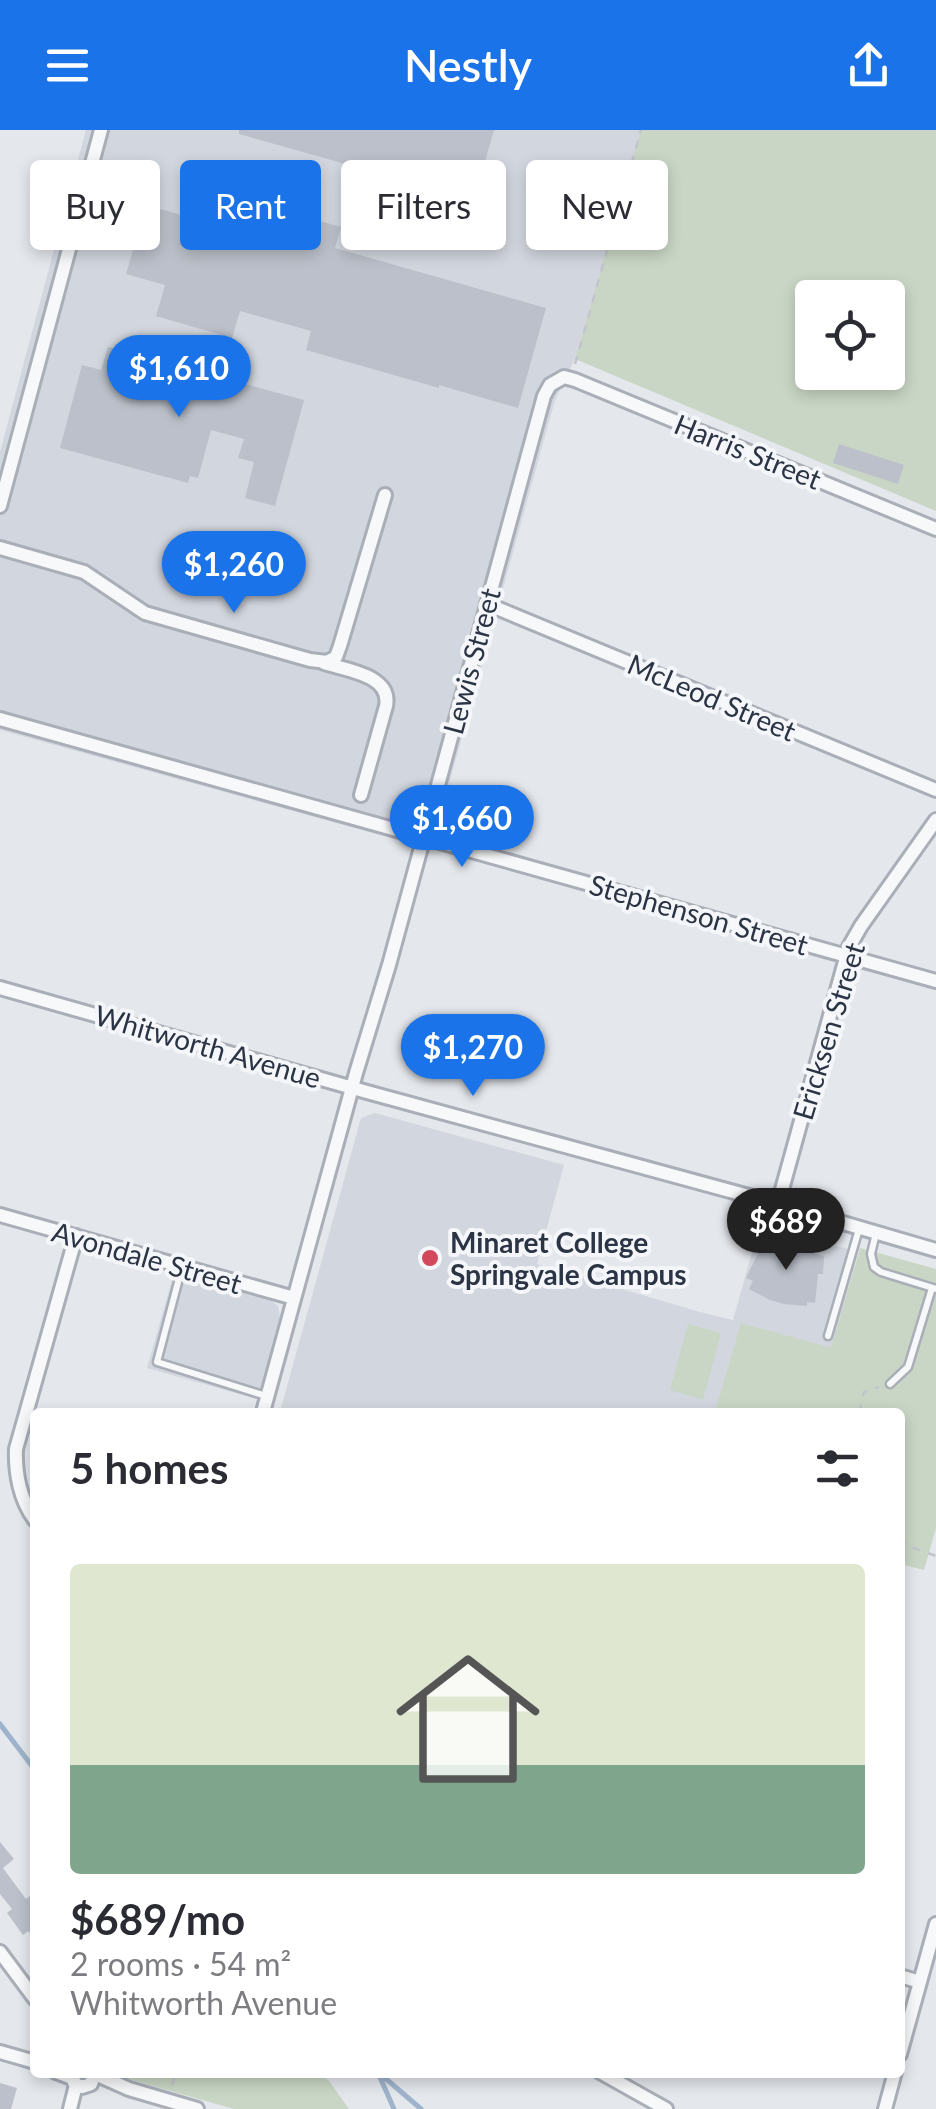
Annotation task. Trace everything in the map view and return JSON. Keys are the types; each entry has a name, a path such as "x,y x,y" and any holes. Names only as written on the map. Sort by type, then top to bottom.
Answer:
{"street":[{"path":"0,506 5,467 102,130"},
{"name":"Harris Street","path":"560,378 575,380 936,529"},
{"name":"Lewis Street","path":"264,1408 546,390 560,378"},
{"path":"320,662 332,660 340,646 385,496"},
{"path":"0,548 84,572 145,612 370,678 386,690 388,698 361,795"},
{"name":"McLeod Street","path":"487,604 936,790"},
{"name":"Stephenson Street","path":"0,719 936,980"},
{"name":"Ericksen Street","path":"778,1204 846,956 861,926 936,820"},
{"name":"Whitworth Avenue","path":"0,988 936,1250"},
{"name":"Avondale Street","path":"0,1215 294,1298"},
{"path":"30,1512 16,1464 18,1440 76,1236"},
{"path":"0,1435 18,1440"},
{"path":"905,2036 936,1924"},
{"path":"0,1952 30,1992"},
{"path":"905,1978 920,1982"},
{"path":"0,2052 30,2061"},
{"path":"611,2078 666,2109"},
{"path":"885,2109 893,2078"},
{"path":"82,2080 112,2079 129,2089 197,2109"},
{"path":"70,2109 82,2080"},
{"path":"78,2109 82,2080"}],"lane":[{"path":"828,1336 859,1228"},
{"path":"876,1233 871,1254 874,1267 934,1288 908,1367 890,1384"},
{"path":"182,1267 157,1362 266,1396"}],"path":[{"path":"573,370 641,130"},
{"path":"860,1408 864,1392 890,1384"},
{"path":"905,1541 936,1556"},
{"path":"172,2086 174,2078"}],"shaded area":[{"path":"86,130 642,130 633,160 526,160 526,250 607,250 575,358 555,400 431,849 0,730 0,452 54,250 160,250 160,160 78,160"},
{"name":"Minaret College Springvale Campus","path":"375,1113 564,1165 537,1264 700,1312 733,1320 760,1224 858,1252 832,1348 841,1408 281,1408 361,1118"},
{"path":"174,1273 268,1299 278,1306 280,1317 257,1399 147,1368"}],"green space":[{"path":"641,130 936,130 936,511 575,359 606,250 668,250 668,160 632,160"},
{"path":"860,1248 936,1269 936,1528 924,1570 905,1565 905,1408 716,1408 741,1323 831,1348"},
{"path":"688,1324 721,1333 703,1400 670,1390"},
{"path":"125,2078 325,2078 349,2109 234,2109"}],"building":[{"path":"239,130 494,130 485,160 341,163 239,134"},
{"path":"160,209 180,215 180,250 321,250 321,221 341,227 335,248 546,308 518,408 306,350 311,331 240,311 232,338 156,316 165,285 126,274 133,250 160,250"},
{"path":"108,347 304,400 275,506 245,498 254,462 238,458 244,439 211,430 198,478 190,476 188,483 60,448 82,365 101,370"},
{"path":"839,444 904,465 898,484 833,463"},
{"path":"760,1238 824,1256 815,1303 784,1304 749,1289 753,1281 746,1278 759,1251 755,1249"},
{"path":"0,1842 14,1859 3,1868 26,1899 30,1896 30,1933 23,1935 7,1913 12,1909 0,1894"},
{"path":"0,2083 17,2088 11,2109 0,2109"}],"waterway":[{"path":"0,1724 30,1763"},
{"path":"380,2078 394,2109"},
{"path":"385,2078 421,2109"}],"place":[{"name":"Minaret College Springvale Campus","path":"430,1258"}]}
